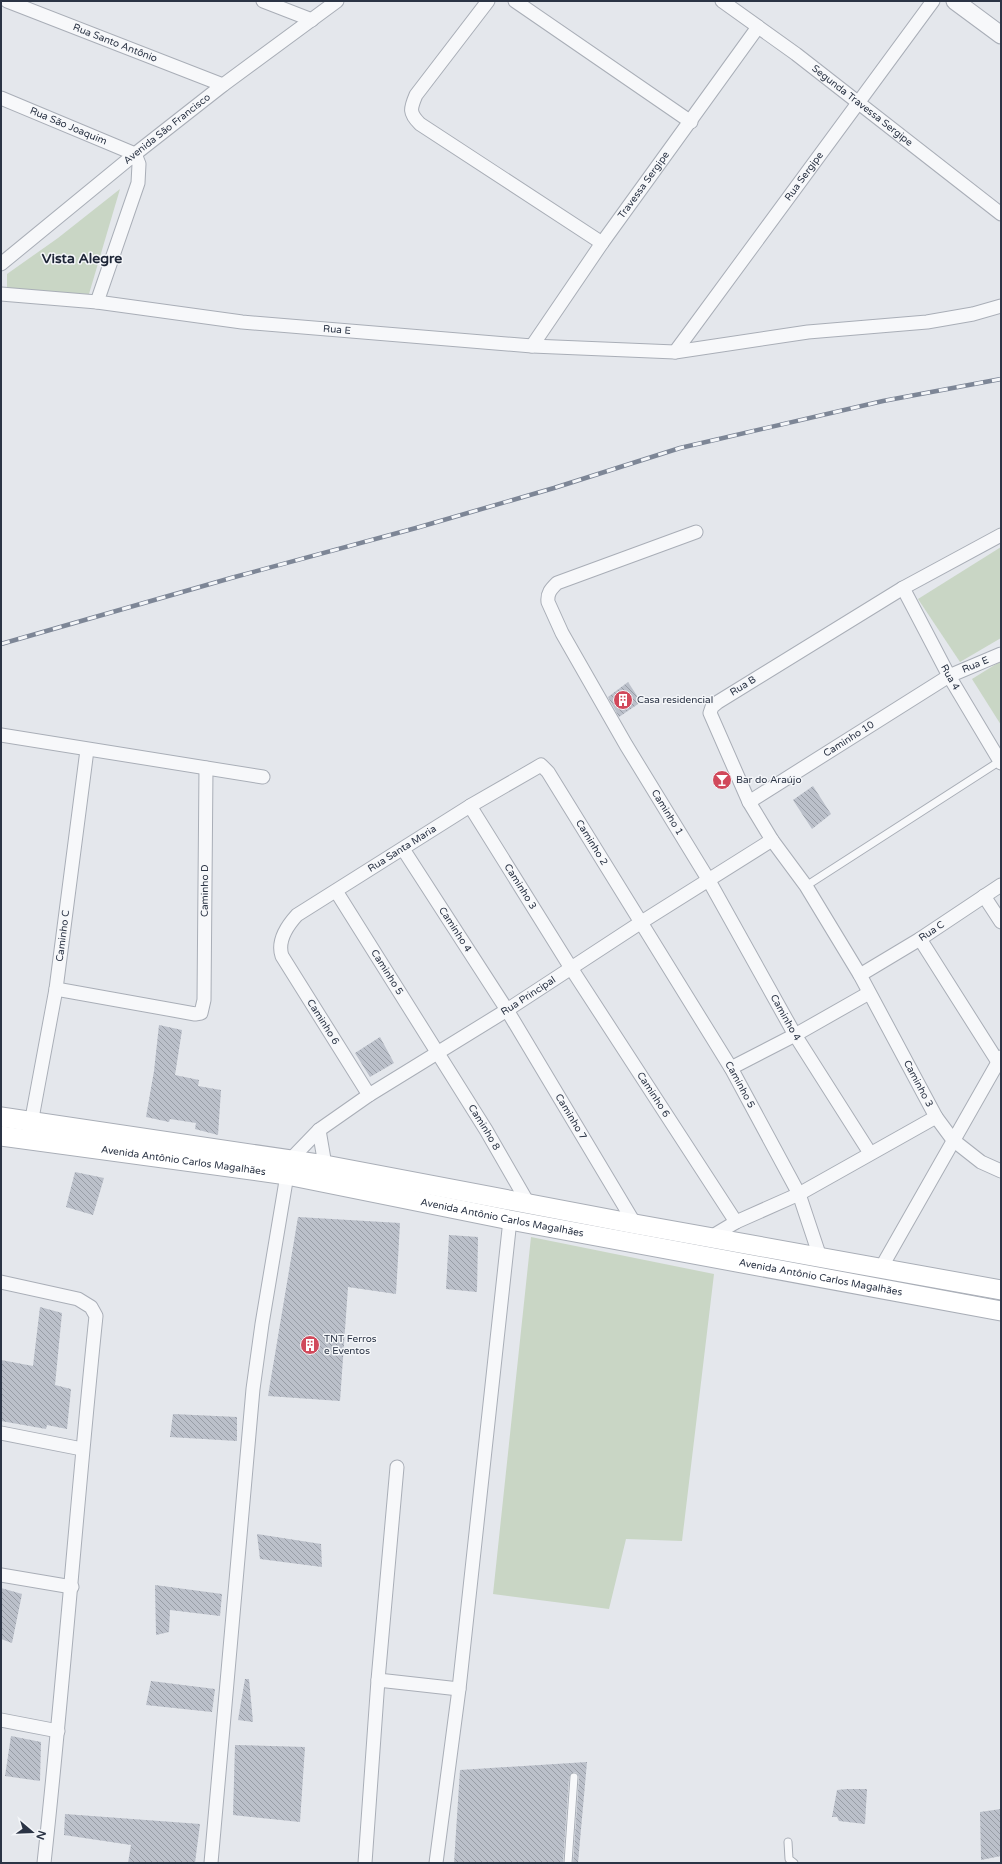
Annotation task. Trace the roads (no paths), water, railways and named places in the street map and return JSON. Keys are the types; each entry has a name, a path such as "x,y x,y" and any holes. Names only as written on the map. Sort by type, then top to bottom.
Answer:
{"main road":[{"name":"Avenida Antônio Carlos Magalhães","path":"1,1117 289,1167 510,1220 1001,1311"},
{"name":"Avenida Antônio Carlos Magalhães","path":"1,1136 289,1167 325,1165 635,1224 1001,1290"}],"street":[{"name":"Rua Santo Antônio","path":"7,1 223,85"},
{"path":"264,1 312,20"},
{"name":"Avenida São Francisco","path":"1,264 135,154 223,85 337,1"},
{"path":"488,1 416,95 412,104 411,112 413,117 420,124 602,243"},
{"path":"515,1 691,122"},
{"name":"Segunda Travessa Sergipe","path":"722,1 858,102 1001,214"},
{"name":"Rua Sergipe","path":"675,352 933,1"},
{"path":"955,1 1001,35"},
{"name":"Travessa Sergipe","path":"532,346 602,243 691,122 758,27"},
{"name":"Rua São Joaquim","path":"1,98 135,154"},
{"path":"97,302 138,183 139,164 135,154"},
{"name":"Rua E","path":"1,294 97,302 242,322 532,346 675,352 808,332 927,322 973,314 1001,306"},
{"name":"Caminho 1","path":"696,532 557,583 548,597 548,602 562,633 626,745 708,879"},
{"name":"Rua B","path":"860,975 806,886 772,840 749,802 711,718 712,707 903,588 1001,535"},
{"name":"Rua 4","path":"903,588 949,676 1000,762"},
{"name":"Rua E","path":"949,676 1001,654"},
{"name":"Caminho 10","path":"749,802 949,676"},
{"path":"1,735 263,777"},
{"name":"Caminho C","path":"27,1140 56,988 87,750"},
{"name":"Rua Santa Maria","path":"280,948 285,930 297,915 470,806 541,765"},
{"name":"Caminho 2","path":"541,765 546,769 640,923"},
{"name":"Caminho D","path":"56,988 196,1014 201,1013 204,1000 206,768"},
{"name":"Caminho 3","path":"470,806 571,968"},
{"name":"Rua Principal","path":"289,1167 319,1130 369,1095 507,1010 708,879 772,840"},
{"name":"Caminho 4","path":"403,849 507,1010"},
{"name":"Caminho 4","path":"708,879 795,1035 870,1153"},
{"name":"Rua C","path":"860,975 920,939 984,896 999,889"},
{"name":"Caminho 5","path":"336,891 437,1054"},
{"path":"984,896 1001,922"},
{"name":"Caminho 5","path":"640,923 731,1068 799,1194 820,1257"},
{"path":"881,1268 999,1059 920,939"},
{"name":"Caminho 6","path":"280,948 282,956 369,1095"},
{"name":"Caminho 6","path":"571,968 736,1222"},
{"name":"Caminho 3","path":"860,975 936,1117 953,1140 982,1162 1001,1171"},
{"path":"731,1068 795,1035 869,993"},
{"name":"Caminho 7","path":"507,1010 635,1224"},
{"name":"Caminho 8","path":"437,1054 486,1130 520,1202"},
{"path":"711,1238 736,1222 799,1194 936,1117"},
{"path":"319,1130 325,1165"},
{"path":"211,1863 253,1389 262,1324 289,1167"},
{"path":"436,1863 459,1689 510,1220 520,1202"},
{"path":"1,1282 78,1299 91,1307 96,1316 82,1449 72,1587 44,1863"},
{"path":"1,1433 82,1449"},
{"path":"365,1863 378,1680 397,1467"},
{"path":"1,1575 72,1587"},
{"path":"378,1680 459,1689"},
{"path":"1,1720 58,1731"}],"lane":[{"path":"806,886 1000,762"},
{"path":"568,1863 574,1777"},
{"path":"788,1842 789,1858 794,1863"}],"railway":[{"path":"1,644 231,578 416,528 554,488 680,448 883,401 1001,379"}],"place":[{"name":"Casa residencial","path":"623,700"},
{"name":"Bar do Araújo","path":"722,780"},
{"name":"TNT Ferros e Eventos","path":"310,1345"}],"district":[{"name":"Vista Alegre","path":"82,258"}]}
